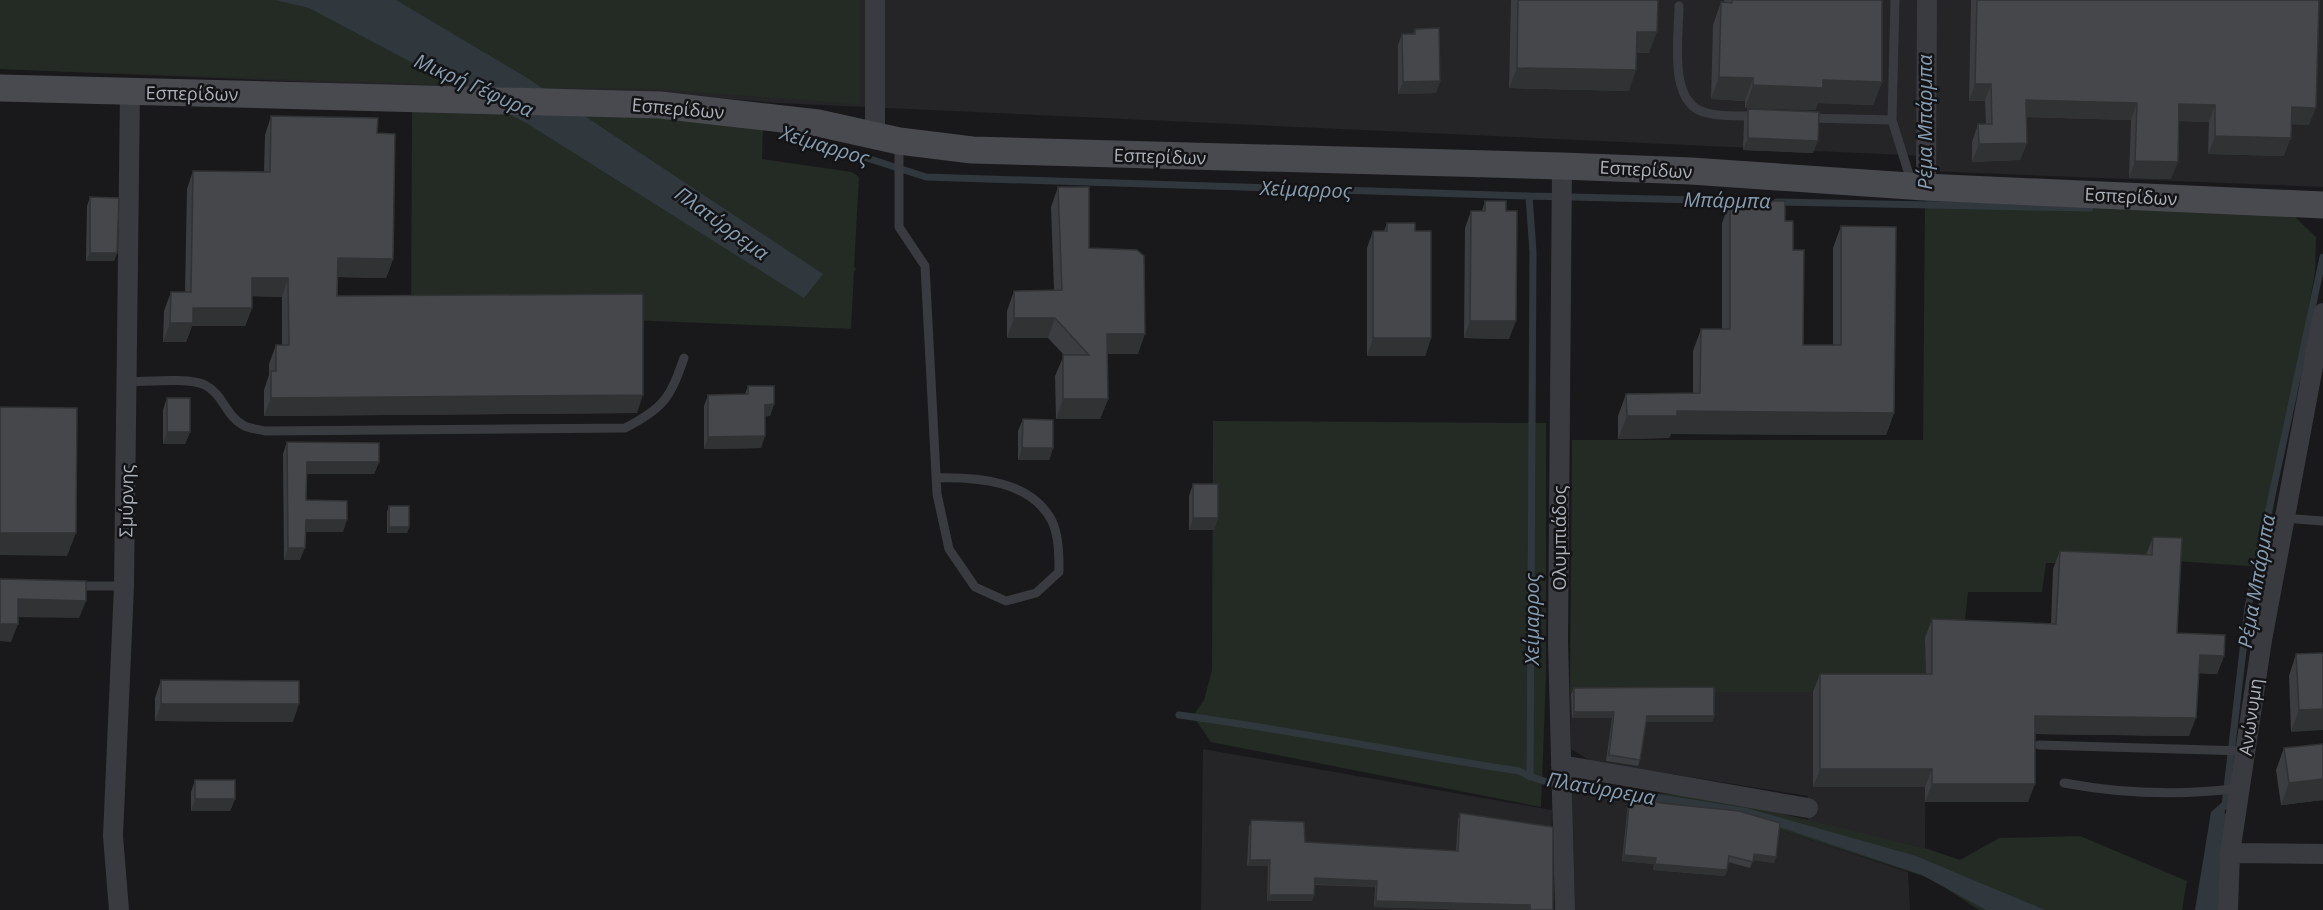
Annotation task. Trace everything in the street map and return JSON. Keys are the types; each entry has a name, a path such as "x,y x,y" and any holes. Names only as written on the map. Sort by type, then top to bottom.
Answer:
{"street":[{"path":"875,0 887,138"},
{"path":"1919,187 1927,0"},
{"name":"Εσπερίδων","path":"0,88 660,105 818,123 943,148 1008,152 1691,171 1919,187 2323,205"},
{"name":"Σμύρνης","path":"119,910 113,836 124,586 130,92"},
{"name":"Ολυμπιάδος","path":"1562,166 1558,631 1565,910"},
{"name":"Ανώνυμη","path":"2228,910 2230,853 2262,640 2323,313"},
{"path":"1561,765 1808,808"},
{"path":"2230,853 2323,854"}],"lane":[{"path":"1895,0 1892,120 1919,187"},
{"path":"1680,6 1678,80 1687,101 1705,113 1765,117"},
{"path":"1800,118 1892,120"},
{"path":"887,138 899,227 925,266 936,478 949,549 975,587 1006,601 1036,593 1059,572 1059,552 1052,522 1037,503 1011,486 976,477 936,478"},
{"path":"127,382 205,385 219,396 231,416 244,426 265,431 625,428 651,415 672,392 684,358"},
{"path":"2284,518 2323,521"},
{"path":"68,586 124,586"},
{"path":"2039,745 2245,752"},
{"path":"2064,783 2144,794 2191,793 2240,788"}],"shaded area":[{"path":"0,0 2323,0 2323,187 1926,171 1926,156 778,103 633,91 406,86 0,69"},
{"path":"0,0 860,0 860,104 656,89 559,88 577,99 763,125 762,159 852,172 859,177 854,267 857,269 854,271 851,329 411,311 412,111 483,110 448,85 0,69"},
{"path":"1925,200 2293,215 2316,237 2315,272 2263,567 2176,561 2146,555 2111,563 2046,563 2042,592 1968,592 1963,640 1926,692 1570,692 1572,440 1923,440"},
{"path":"1213,421 1546,423 1546,675 1541,807 1211,742 1193,716 1204,700 1212,670"},
{"path":"1570,692 1926,692 1925,848 1808,821 1808,796 1591,761 1571,749"},
{"path":"1203,749 1552,810 1549,910 1201,910"},
{"path":"1571,786 1717,798 1925,848 1960,860 1999,838 2080,836 2187,881 2182,910 1979,910 1932,879 1777,829 1659,809 1572,789"},
{"path":"1572,789 1659,809 1777,829 1908,872 1910,910 1575,910"}],"water":[{"name":"Μικρή Γέφυρα","path":"275,0 396,0 524,76 823,274 804,298 528,124 309,8"},
{"path":"1572,789 1652,793 1746,808 1916,856 2045,910 1986,910 1922,875 1747,816 1671,803 1628,802"},
{"path":"2226,799 2215,910 2195,910 2211,812"}],"building":[{"path":"1518,0 1658,0 1657,32 1637,32 1636,70 1517,68"},
{"path":"1732,0 1882,0 1882,82 1823,80 1823,88 1753,85 1753,78 1719,77 1721,2 1732,3"},
{"path":"1977,0 2319,0 2316,108 2292,107 2291,138 2215,136 2215,105 2179,104 2178,162 2135,161 2137,103 2026,100 2027,143 1979,144 1978,124 1992,124 1991,84 1975,84"},
{"path":"1439,28 1440,81 1403,82 1402,34 1415,34 1415,29"},
{"path":"1748,109 1819,112 1818,141 1748,138"},
{"path":"271,116 378,118 377,133 395,134 393,259 338,258 337,296 643,294 643,395 271,398 271,371 276,371 276,345 289,345 288,278 252,278 252,308 193,308 193,323 170,323 171,292 191,292 193,171 270,172"},
{"path":"1058,187 1089,187 1089,248 1137,250 1144,256 1145,334 1107,334 1108,399 1063,399 1063,355 1089,355 1055,318 1014,318 1014,291 1062,290"},
{"path":"90,197 119,198 117,253 90,253"},
{"path":"1485,201 1506,201 1506,211 1517,211 1516,321 1470,321 1471,211 1485,211"},
{"path":"1730,201 1785,201 1785,221 1793,221 1793,250 1804,250 1803,345 1841,345 1841,226 1896,227 1894,413 1677,411 1677,416 1627,416 1626,394 1700,393 1701,329 1730,329"},
{"path":"1387,223 1415,223 1415,231 1431,231 1431,338 1373,338 1373,231 1387,231"},
{"path":"748,386 774,386 774,404 765,405 765,436 708,437 708,395 748,394"},
{"path":"167,398 190,398 190,432 167,432"},
{"path":"0,407 77,408 76,533 0,533"},
{"path":"1023,419 1053,420 1053,448 1022,448"},
{"path":"287,442 379,443 379,462 307,462 306,500 347,501 347,520 306,520 305,548 288,548"},
{"path":"1193,484 1218,484 1218,518 1193,518"},
{"path":"389,506 409,506 409,527 389,527"},
{"path":"2153,537 2182,538 2177,633 2225,635 2224,656 2200,655 2196,718 2035,716 2035,784 1932,784 1932,769 1820,769 1820,674 1932,674 1932,619 2056,624 2060,551 2152,555"},
{"path":"0,579 86,581 86,601 18,599 18,624 0,624"},
{"path":"2323,653 2323,709 2299,710 2296,654"},
{"path":"161,680 299,681 299,704 161,704"},
{"path":"1714,687 1714,716 1647,716 1640,760 1609,755 1614,712 1574,712 1574,688"},
{"path":"2323,744 2323,779 2289,783 2284,748"},
{"path":"195,780 235,780 235,799 195,799"},
{"path":"1630,795 1661,803 1739,811 1780,823 1776,857 1754,854 1753,862 1729,856 1727,870 1655,864 1656,858 1624,855"},
{"path":"1460,813 1553,827 1553,910 1530,910 1530,905 1376,901 1377,881 1315,878 1314,895 1269,895 1270,860 1250,860 1251,820 1304,822 1305,842 1458,851"}],"waterway":[{"name":"Χείμαρρος","path":"783,131 926,177 1529,196 1533,252 1530,777"},
{"name":"Μπάρμπα","path":"1529,196 1739,201"},
{"name":"Ρέμα Μπάρμπα","path":"1777,202 2090,208"},
{"name":"Ρέμα Μπάρμπα","path":"2225,806 2248,607 2323,257"},
{"name":"Πλατύρρεμα","path":"1179,715 1519,771 1552,783 1610,791"},
{"name":"Ρέμα Μπάρμπα","path":"2215,910 2224,817"}]}
